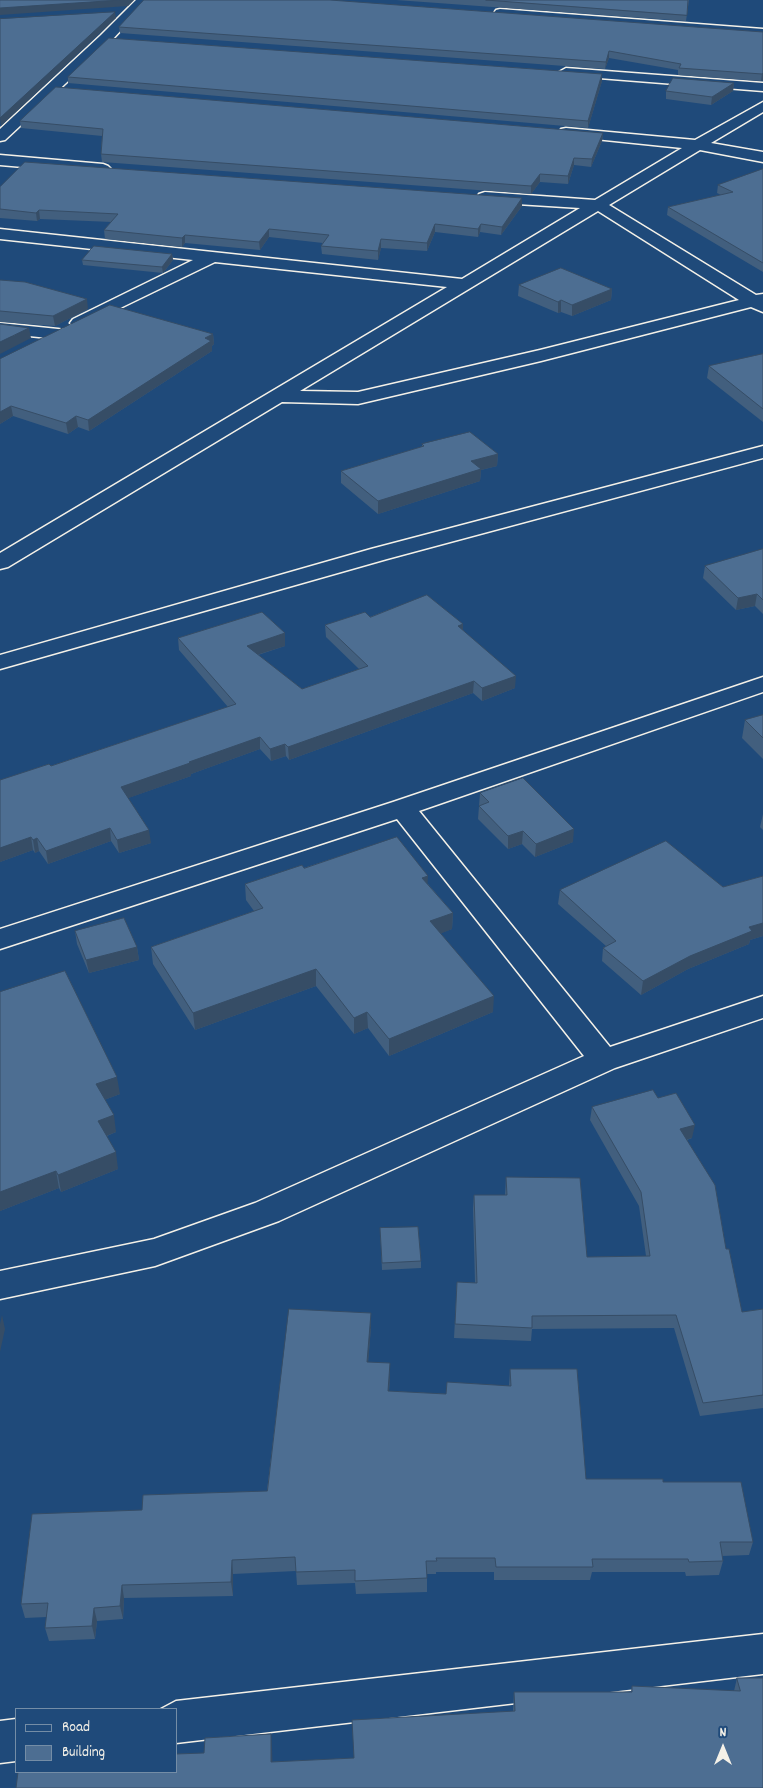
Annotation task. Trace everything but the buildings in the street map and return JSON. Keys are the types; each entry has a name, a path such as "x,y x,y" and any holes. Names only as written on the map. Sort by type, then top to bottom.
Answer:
{"street":[{"path":"3,131 54,88 143,0"},
{"path":"114,12 133,11"},
{"path":"485,12 763,33"},
{"path":"106,38 126,39"},
{"path":"554,71 763,87"},
{"path":"54,88 73,89"},
{"path":"0,562 763,106"},
{"path":"547,130 697,145 763,158"},
{"path":"0,160 115,170"},
{"path":"473,197 599,205 760,302"},
{"path":"0,234 466,284"},
{"path":"33,346 212,256"},
{"path":"278,396 358,398 760,302"},
{"path":"0,328 58,334"},
{"path":"0,662 388,552 763,452"},
{"path":"0,939 402,808 763,684"},
{"path":"402,808 604,1060"},
{"path":"0,1285 155,1252 267,1212 604,1060 763,1007"},
{"path":"178,1722 763,1654"},
{"path":"0,1742 15,1740"}]}
